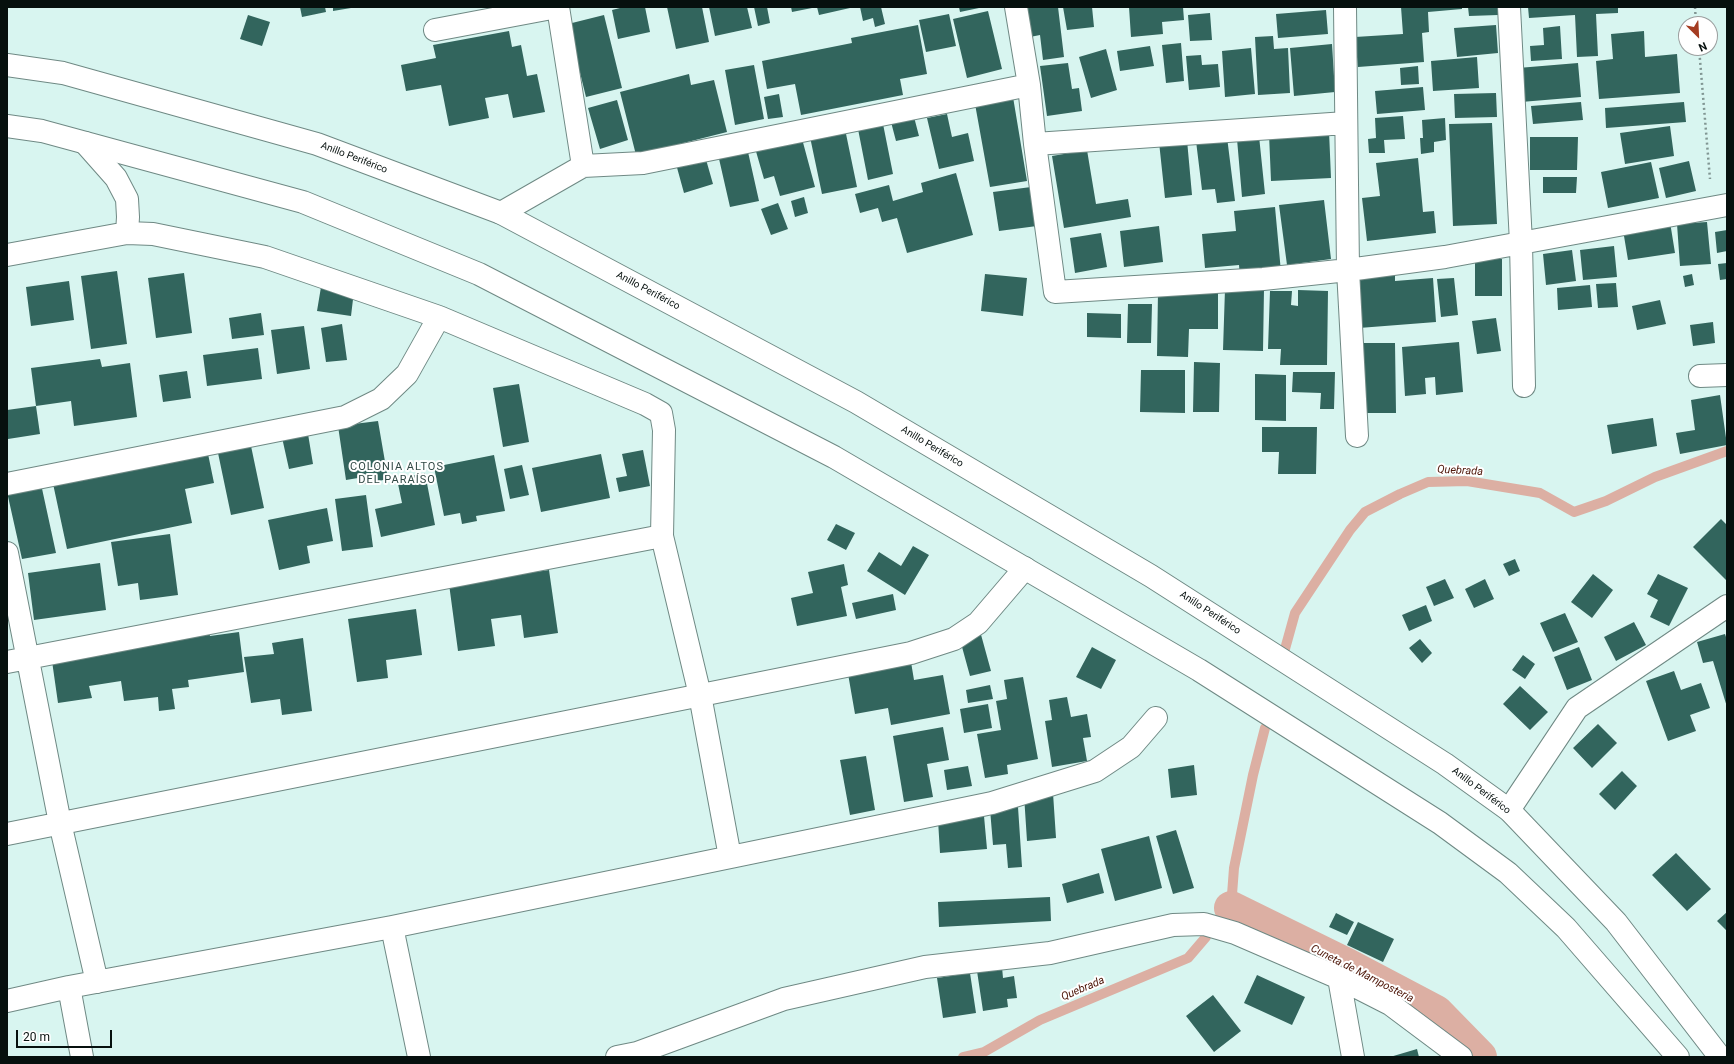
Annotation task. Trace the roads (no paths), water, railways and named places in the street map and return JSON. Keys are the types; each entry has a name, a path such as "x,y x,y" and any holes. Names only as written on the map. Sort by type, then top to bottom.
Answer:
{"main road":[{"path":"435,30 558,7 583,166"},
{"path":"1016,7 1029,85 1035,144 1055,292 1263,279 1348,270 1445,257 1720,207"},
{"path":"1345,7 1348,270 1357,436"},
{"path":"1509,7 1521,243 1524,386"},
{"path":"7,50 63,73"},
{"name":"Anillo Periférico","path":"7,65 63,73 317,144 500,213 856,402 1151,576 1444,764 1509,810 1616,922 1720,1057"},
{"path":"500,213 583,166 643,163 1029,85"},
{"path":"1035,144 1346,123"},
{"path":"7,126 42,131 303,202 479,274 834,457 1206,674 1440,823 1508,873 1566,928 1678,1057"},
{"path":"86,143 116,178 127,199 127,233"},
{"path":"7,255 127,233 153,234 265,257 439,317 645,404 661,413 664,430 662,536 700,695 730,857"},
{"path":"7,484 345,417 382,399 407,374 439,317"},
{"path":"1700,376 1727,375"},
{"path":"7,662 662,536"},
{"path":"7,553 60,823 97,982"},
{"path":"7,834 911,653 954,639 978,623 1025,568"},
{"path":"1509,810 1577,708 1727,606"},
{"path":"7,1001 69,987 392,927 992,803 1095,771 1131,747 1156,718"},
{"path":"617,1057 637,1052 784,999 924,967 1050,954 1173,925 1204,924 1235,933 1339,978 1390,1004 1461,1057"},
{"path":"392,927 419,1057"},
{"path":"1339,978 1353,1057"},
{"path":"69,987 82,1057"}],"waterway":[{"name":"Quebrada","path":"1285,649 1295,613 1350,530 1365,512 1400,494 1428,482 1467,481 1540,493 1574,512 1606,501 1655,477 1727,451"},
{"name":"Quebrada","path":"1222,918 1231,908 1234,868 1253,775 1265,728"},
{"name":"Cuneta de Mamposteria","path":"1231,908 1347,965 1436,1012 1480,1057"},
{"name":"Quebrada","path":"963,1057 984,1052 1040,1020 1188,958 1206,937"}],"district":[{"name":"COLONIA ALTOS DEL PARAÍSO","path":"397,473"}]}
